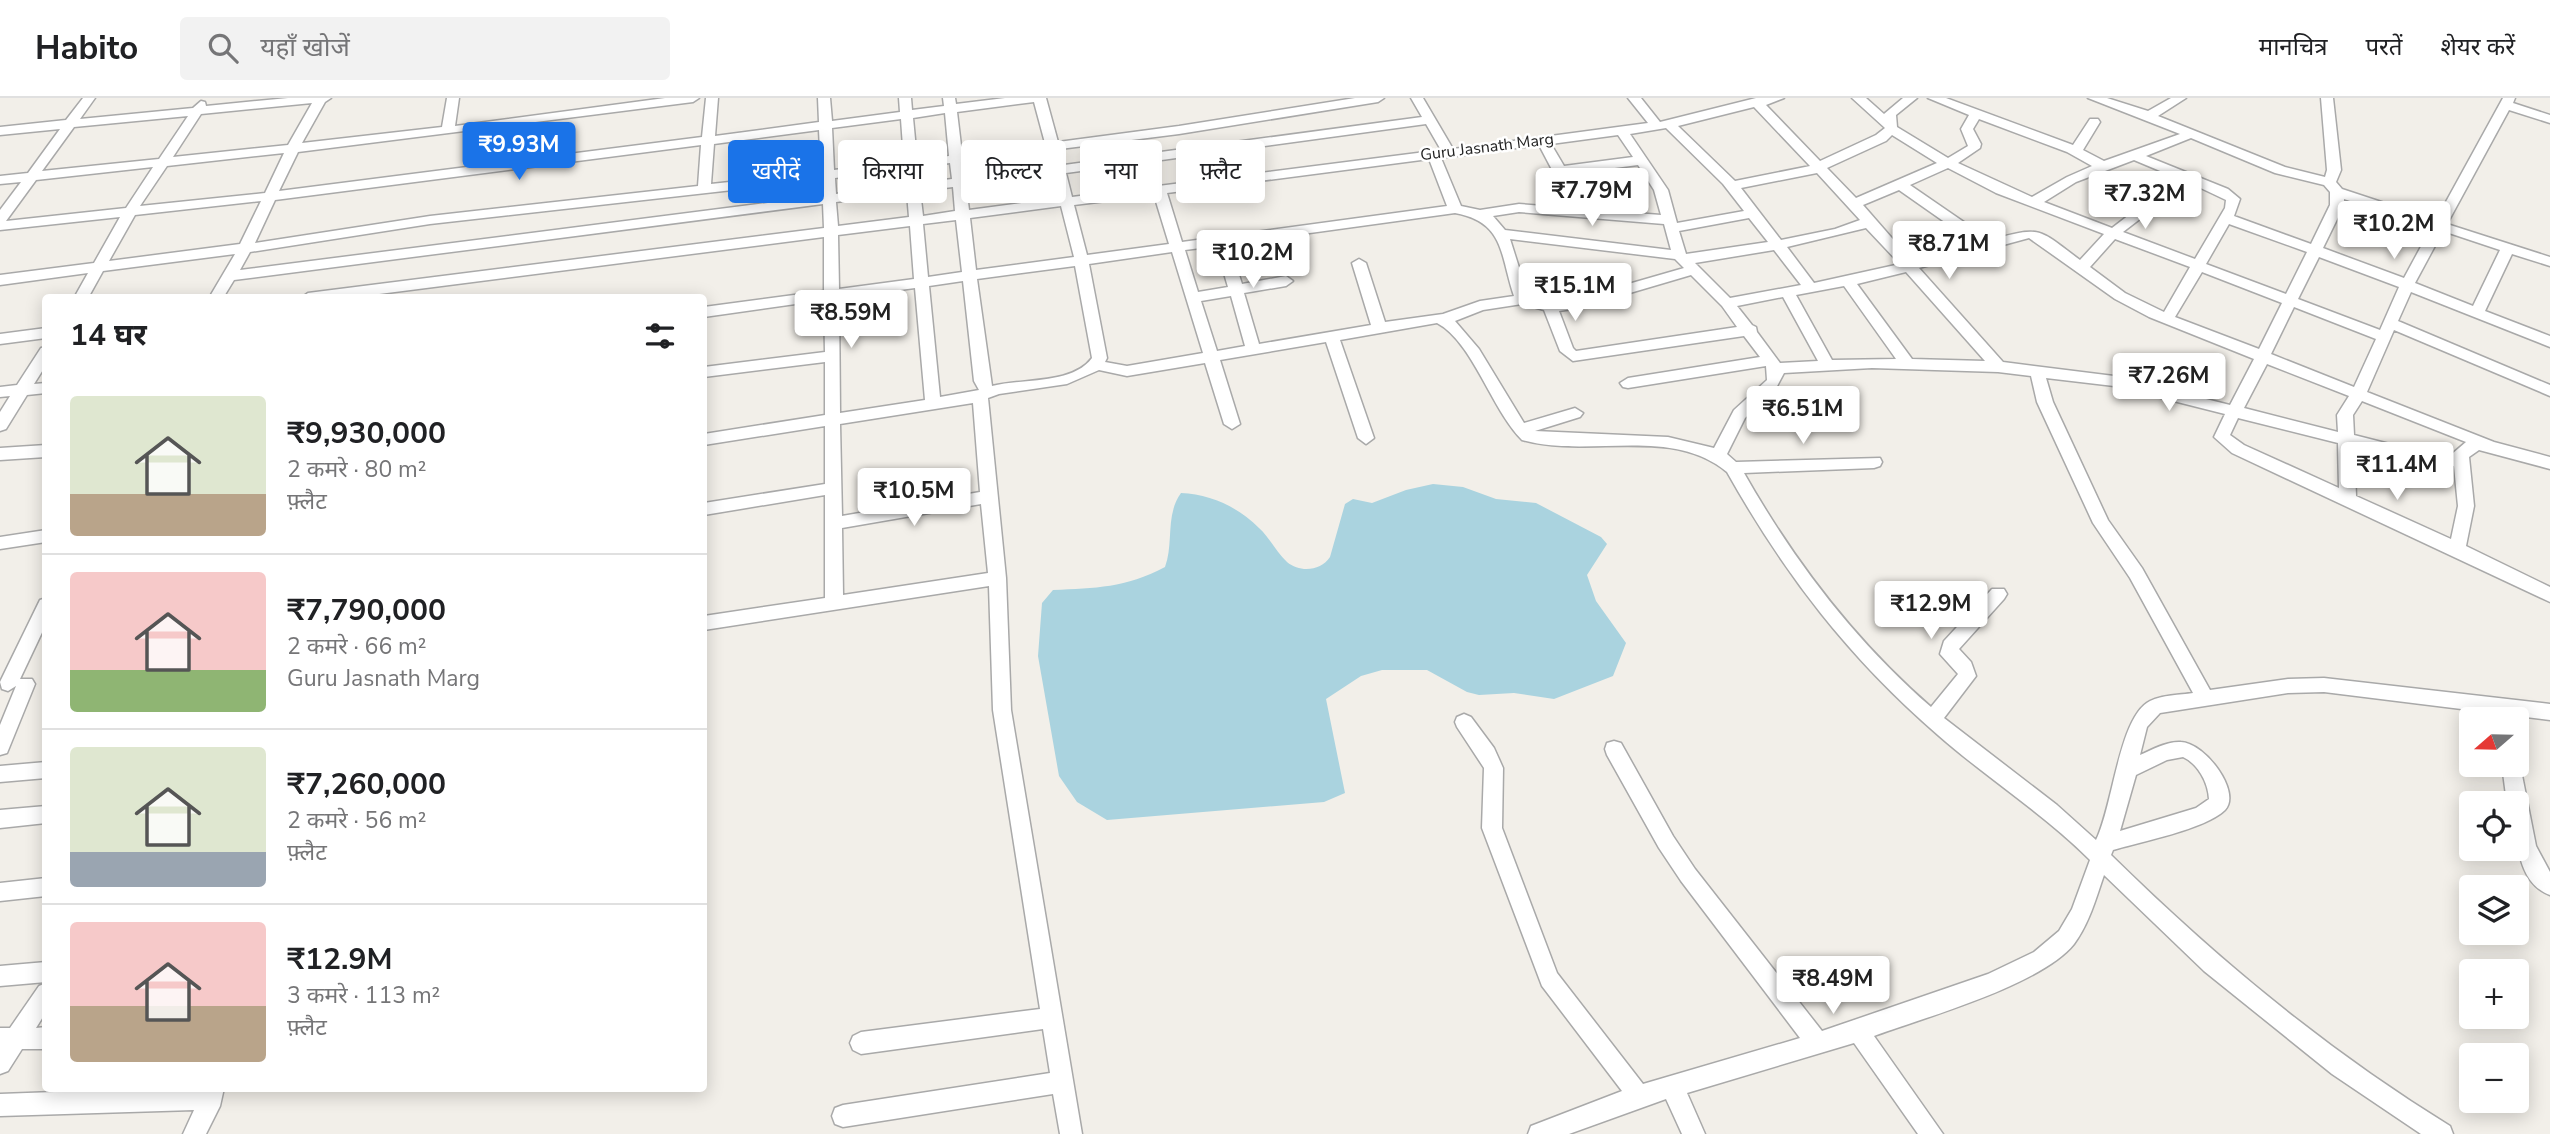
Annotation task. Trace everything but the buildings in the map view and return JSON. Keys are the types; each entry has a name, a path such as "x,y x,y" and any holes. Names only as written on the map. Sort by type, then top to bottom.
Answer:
{"street":[{"path":"0,220 89,98"},
{"path":"84,294 101,268 130,212 206,98"},
{"path":"0,131 323,98"},
{"path":"218,294 244,249 293,148 323,98"},
{"path":"448,130 453,98"},
{"path":"0,180 448,130 693,98"},
{"path":"704,189 712,98"},
{"path":"824,98 831,230 834,603"},
{"path":"905,98 908,140"},
{"path":"0,226 708,141 906,114 950,103 1034,98"},
{"path":"1040,98 1052,140"},
{"path":"1066,143 1286,115 1378,98"},
{"path":"1417,98 1448,151"},
{"path":"1634,98 1731,186 1811,288"},
{"path":"1717,98 1727,108"},
{"name":"Guru Jasnath Marg","path":"1162,189 1663,125 1778,98"},
{"path":"1858,98 1891,127 1947,164 2033,203 2288,301 2388,330 2550,391"},
{"path":"1731,186 1789,177 1817,168 1881,138 1891,127 1890,114 1911,98"},
{"path":"1934,98 2076,151 2101,165"},
{"path":"2094,98 2149,116 2280,170 2550,262"},
{"path":"2149,116 2180,98"},
{"path":"2328,98 2333,187 2337,205 2222,432 2226,443 2457,549 2550,595"},
{"path":"2348,500 2345,415 2358,395 2407,285 2507,101 2550,119"},
{"path":"1756,102 1911,266 1971,333 1997,368"},
{"path":"950,103 984,394 980,408 996,578 1002,710 1070,1134"},
{"path":"1854,204 1901,186 1974,148 1975,144 1967,129 1976,114"},
{"path":"1066,171 1431,120"},
{"path":"2076,151 2094,122"},
{"path":"1622,131 1661,190 1684,262 1751,330 1774,364 1777,376 1772,384 1744,409 1719,454"},
{"path":"2033,203 2073,176 2101,165 2138,157 2191,134"},
{"path":"1543,140 1563,177 1643,160"},
{"path":"1433,153 1455,209"},
{"path":"947,157 961,156"},
{"path":"2138,157 2230,195 2234,204 2167,319"},
{"path":"0,280 244,249 430,220 838,174"},
{"path":"2082,267 2112,234 2186,177"},
{"path":"947,184 960,183"},
{"path":"1901,186 1987,245"},
{"path":"1066,194 1099,348 1097,365"},
{"path":"228,275 838,197"},
{"name":"Guru Jasnath Marg","path":"339,294 1080,199"},
{"path":"1162,199 1232,424"},
{"path":"914,203 933,404"},
{"path":"707,312 923,284 1081,258 1455,209 1481,214 1518,208 1670,224 1753,213"},
{"path":"1481,214 1501,234 1522,299"},
{"path":"2226,218 2407,285 2550,342"},
{"path":"707,439 933,404 1078,377 1097,365 1127,371 1430,318 1445,319 1480,306 1522,299 1550,307 1574,305 1684,262 1842,231 1868,222"},
{"path":"1501,234 1684,262"},
{"path":"1727,303 1847,281 2029,234 2040,237 2120,296 2167,319 2488,445 2550,463"},
{"path":"1221,239 1254,350"},
{"path":"2476,313 2507,249"},
{"path":"1359,263 1379,328"},
{"path":"1192,298 1286,281"},
{"path":"1847,281 1908,365"},
{"path":"1787,292 1827,364"},
{"path":"1550,307 1567,351 1573,356 1751,330"},
{"path":"1445,319 1459,331 1521,430 1535,437 1632,441 1719,454 1733,468 1812,596 1874,666 1932,719 2102,850 2179,935 2259,1005 2363,1084 2442,1134"},
{"path":"0,339 42,334"},
{"path":"1332,337 1366,438"},
{"path":"707,373 833,356"},
{"path":"0,425 42,358"},
{"path":"1629,383 1774,364 1997,368 2139,386 2441,462 2456,460 2472,445 2488,445"},
{"path":"2037,371 2045,402 2101,523 2136,573 2204,698"},
{"path":"0,392 42,388"},
{"path":"1521,430 1574,413"},
{"path":"0,454 42,451"},
{"path":"2457,549 2466,506 2461,456"},
{"path":"1733,468 1874,462"},
{"path":"707,509 834,488"},
{"path":"834,523 989,497"},
{"path":"0,544 42,537"},
{"path":"707,623 996,578"},
{"path":"1932,719 1967,676 1965,667 1949,654 1950,646 1998,594"},
{"path":"0,747 42,617"},
{"path":"1539,1134 1639,1096 1858,1031 1993,982 2041,959 2066,938 2087,899 2128,770 2138,725 2146,713 2157,706 2288,686 2324,685 2469,707"},
{"path":"2529,712 2550,712"},
{"path":"1464,722 1493,765 1494,782 1490,808 1492,828 1541,963 1560,993 1639,1096"},
{"path":"2102,850 2202,815 2220,803 2220,792 2204,762 2188,749 2178,748 2128,770"},
{"path":"1614,749 1665,842 1817,1042"},
{"path":"0,774 42,770"},
{"path":"2513,777 2526,852 2536,870 2550,886"},
{"path":"0,819 42,814"},
{"path":"0,891 42,887"},
{"path":"0,976 42,972"},
{"path":"0,1063 8,1039 42,998"},
{"path":"861,1043 1051,1018"},
{"path":"1858,1031 1933,1134"},
{"path":"8,1039 42,1038"},
{"path":"843,1116 1062,1082"},
{"path":"1672,1086 1694,1134"},
{"path":"0,1105 213,1093 194,1134"}],"water":[{"path":"1433,484 1463,487 1496,499 1536,503 1601,537 1607,544 1587,575 1596,601 1626,643 1613,676 1554,699 1514,693 1479,695 1467,692 1427,670 1382,670 1361,676 1326,699 1345,793 1324,802 1107,820 1077,802 1059,776 1038,656 1042,603 1053,590 1123,583 1165,567 1173,510 1181,493 1213,499 1233,508 1259,528 1292,566 1310,569 1326,562 1330,557 1345,504 1353,499 1372,503 1406,490"}]}
